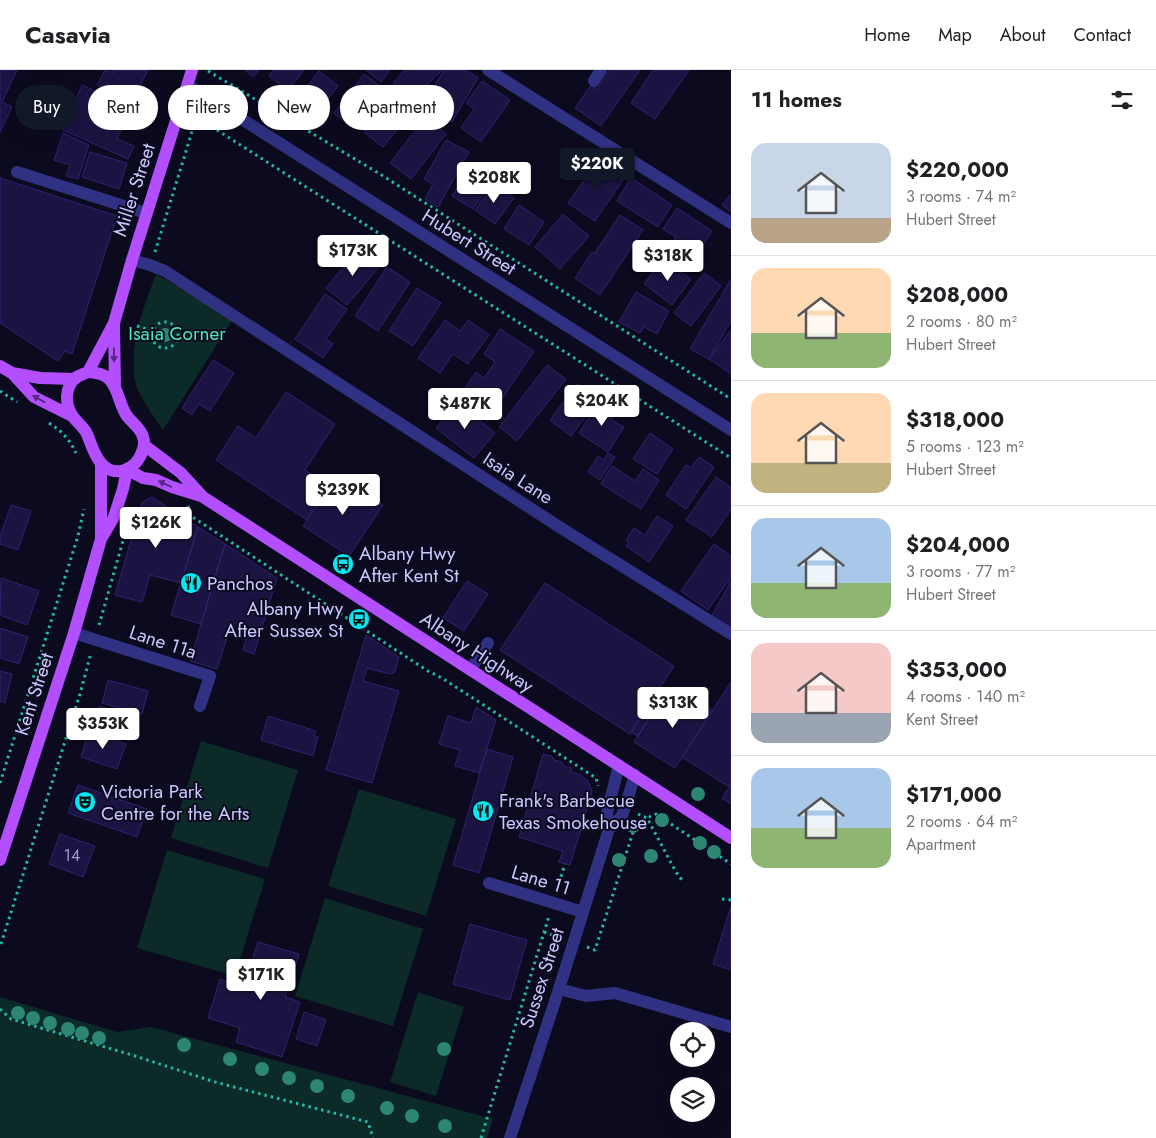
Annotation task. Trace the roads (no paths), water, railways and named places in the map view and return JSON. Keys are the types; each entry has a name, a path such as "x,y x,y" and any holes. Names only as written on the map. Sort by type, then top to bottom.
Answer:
{"main road":[{"name":"Miller Street","path":"188,85 192,70"},
{"name":"Miller Street","path":"88,372 114,322 146,213 173,130"},
{"name":"Miller Street","path":"114,322 115,388"},
{"path":"0,366 12,373 34,397 72,416 82,425 95,456 101,464"},
{"path":"72,416 66,401 68,390 75,379 88,372 101,374 109,378 127,416 138,427 143,436 142,454 137,462 128,470"},
{"path":"12,373 40,378 75,379"},
{"name":"Albany Highway","path":"144,445 181,473 203,497 731,838"},
{"name":"Albany Highway","path":"101,464 106,468 118,471 128,470 143,478 156,480 172,488 203,497"},
{"name":"Kent Street","path":"101,464 101,540"},
{"name":"Kent Street","path":"0,860 74,633 101,540 114,517 124,489 128,470"}],"street":[{"path":"488,70 731,223"},
{"path":"594,81 601,70"},
{"name":"Hubert Street","path":"248,124 731,430"},
{"path":"16,172 146,213"},
{"name":"Isaia Lane","path":"132,260 164,271 563,529 731,634"},
{"name":"Lane 11a","path":"74,633 210,676 200,706"},
{"path":"470,670 488,643"},
{"name":"Sussex Street","path":"510,1138 609,829 607,813 619,765"},
{"name":"Sussex Street","path":"609,829 622,816 635,775"},
{"name":"Lane 11","path":"489,883 583,912"},
{"path":"559,989 586,996 615,993 731,1027"}],"place":[{"name":"Albany Hwy After Kent St","path":"343,564"},
{"name":"Panchos","path":"191,583"},
{"name":"Albany Hwy After Sussex St","path":"359,619"},
{"name":"Victoria Park Centre for the Arts","path":"85,802"},
{"name":"Frank's Barbecue Texas Smokehouse","path":"483,811"}],"park label":[{"name":"Isaia Corner","path":"177,333"}]}
